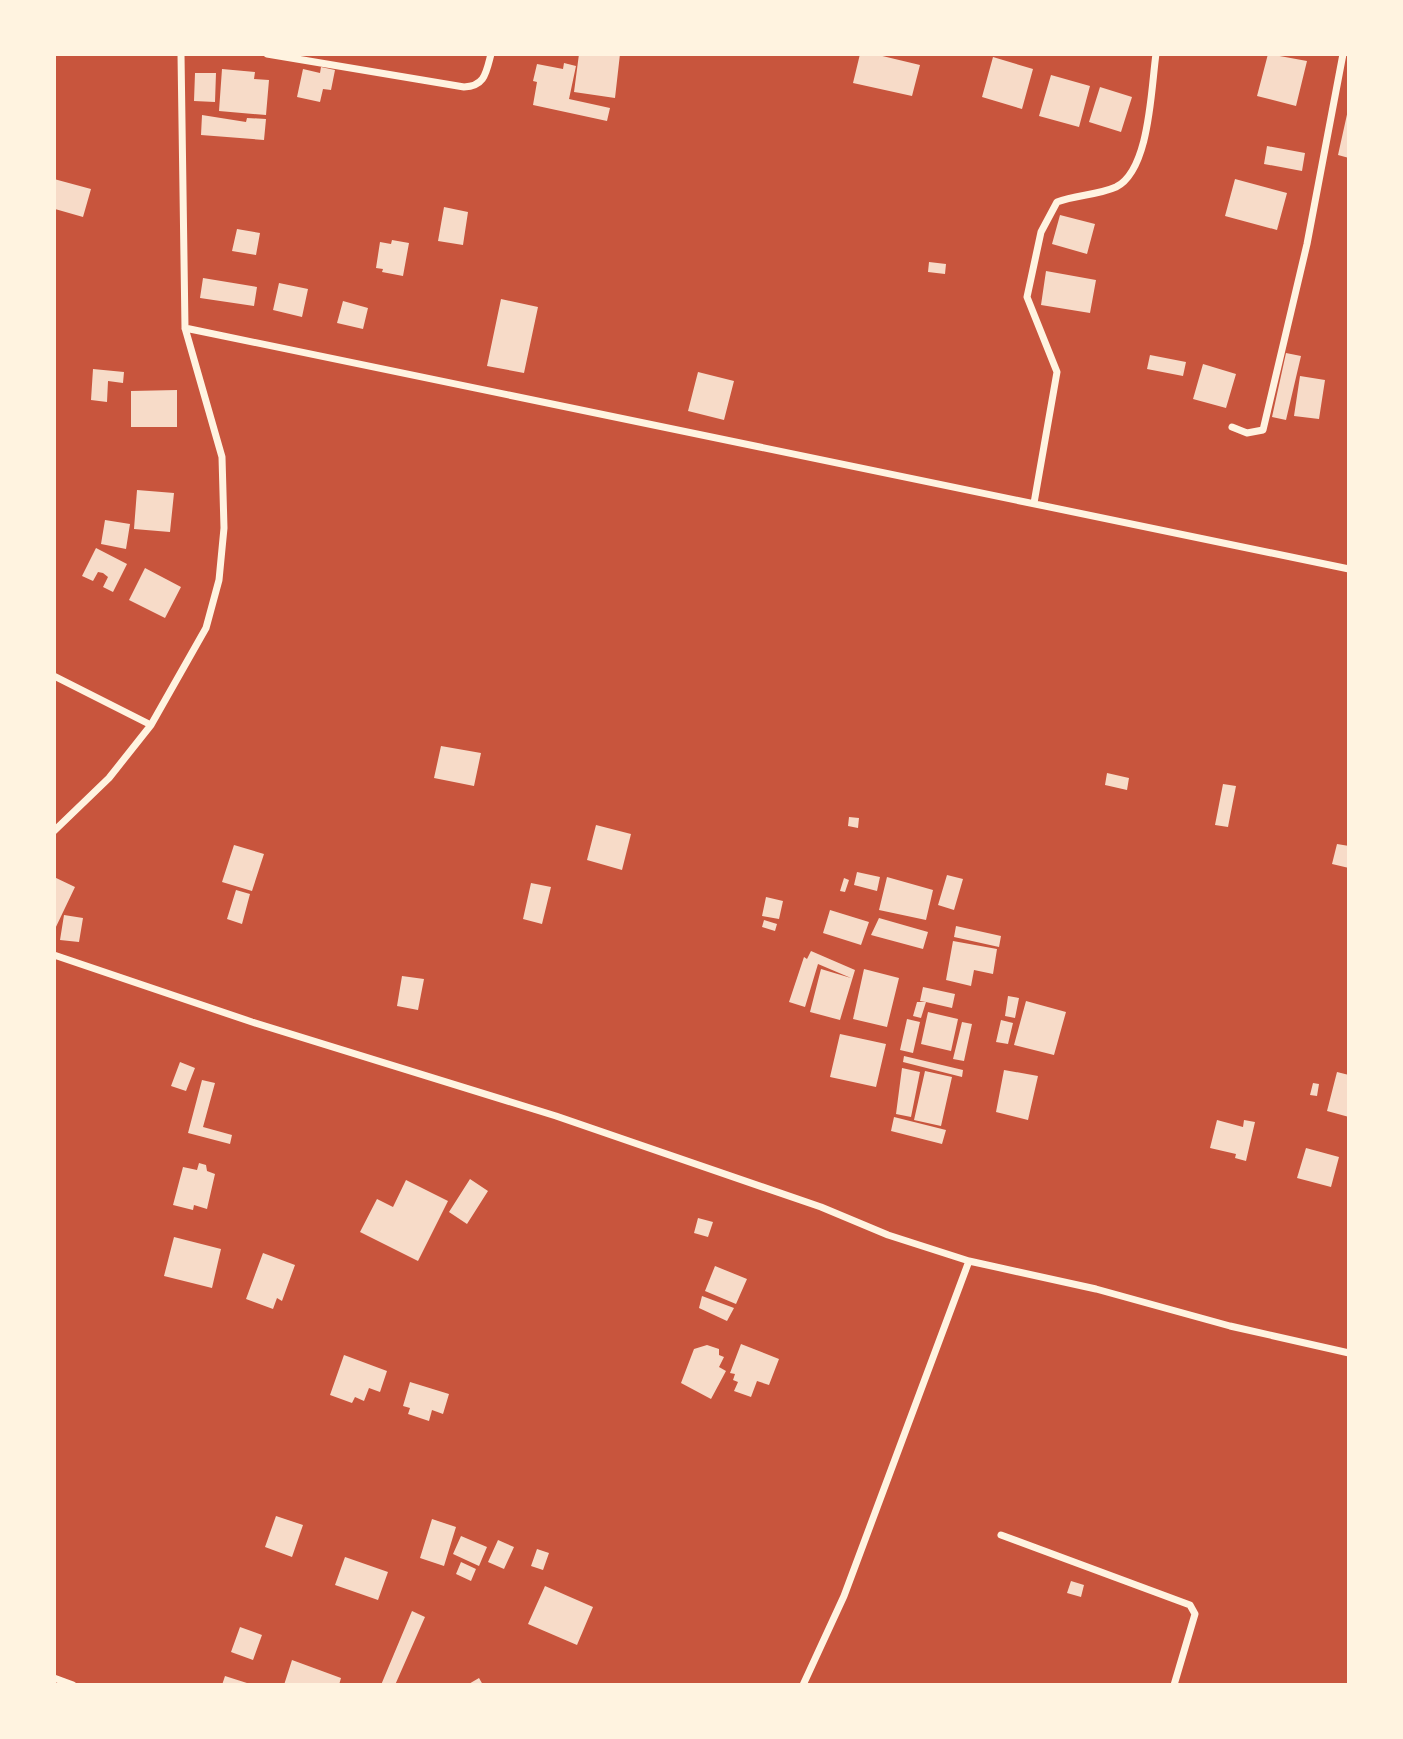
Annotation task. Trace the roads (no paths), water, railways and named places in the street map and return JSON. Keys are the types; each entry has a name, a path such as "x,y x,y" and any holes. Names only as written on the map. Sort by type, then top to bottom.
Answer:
{"street":[{"path":"54,831 109,778 151,726 206,628 219,580 224,528 222,457 185,328 181,54"},
{"path":"267,54 464,87 476,86 484,79 491,54"},
{"path":"1034,503 1057,372 1031,313 1027,297 1032,261 1041,232 1057,201 1116,187 1137,162 1142,147 1156,54"},
{"path":"1233,427 1247,433 1263,430 1307,244 1343,54"},
{"path":"185,328 1349,569"},
{"path":"54,676 151,726"},
{"path":"54,955 252,1022 556,1116 821,1207 888,1236 969,1261 1096,1289 1230,1326 1349,1353"},
{"path":"803,1685 844,1596 969,1261"},
{"path":"1001,1535 1190,1605 1195,1614 1174,1685"},
{"path":"54,1678 73,1685"}]}
